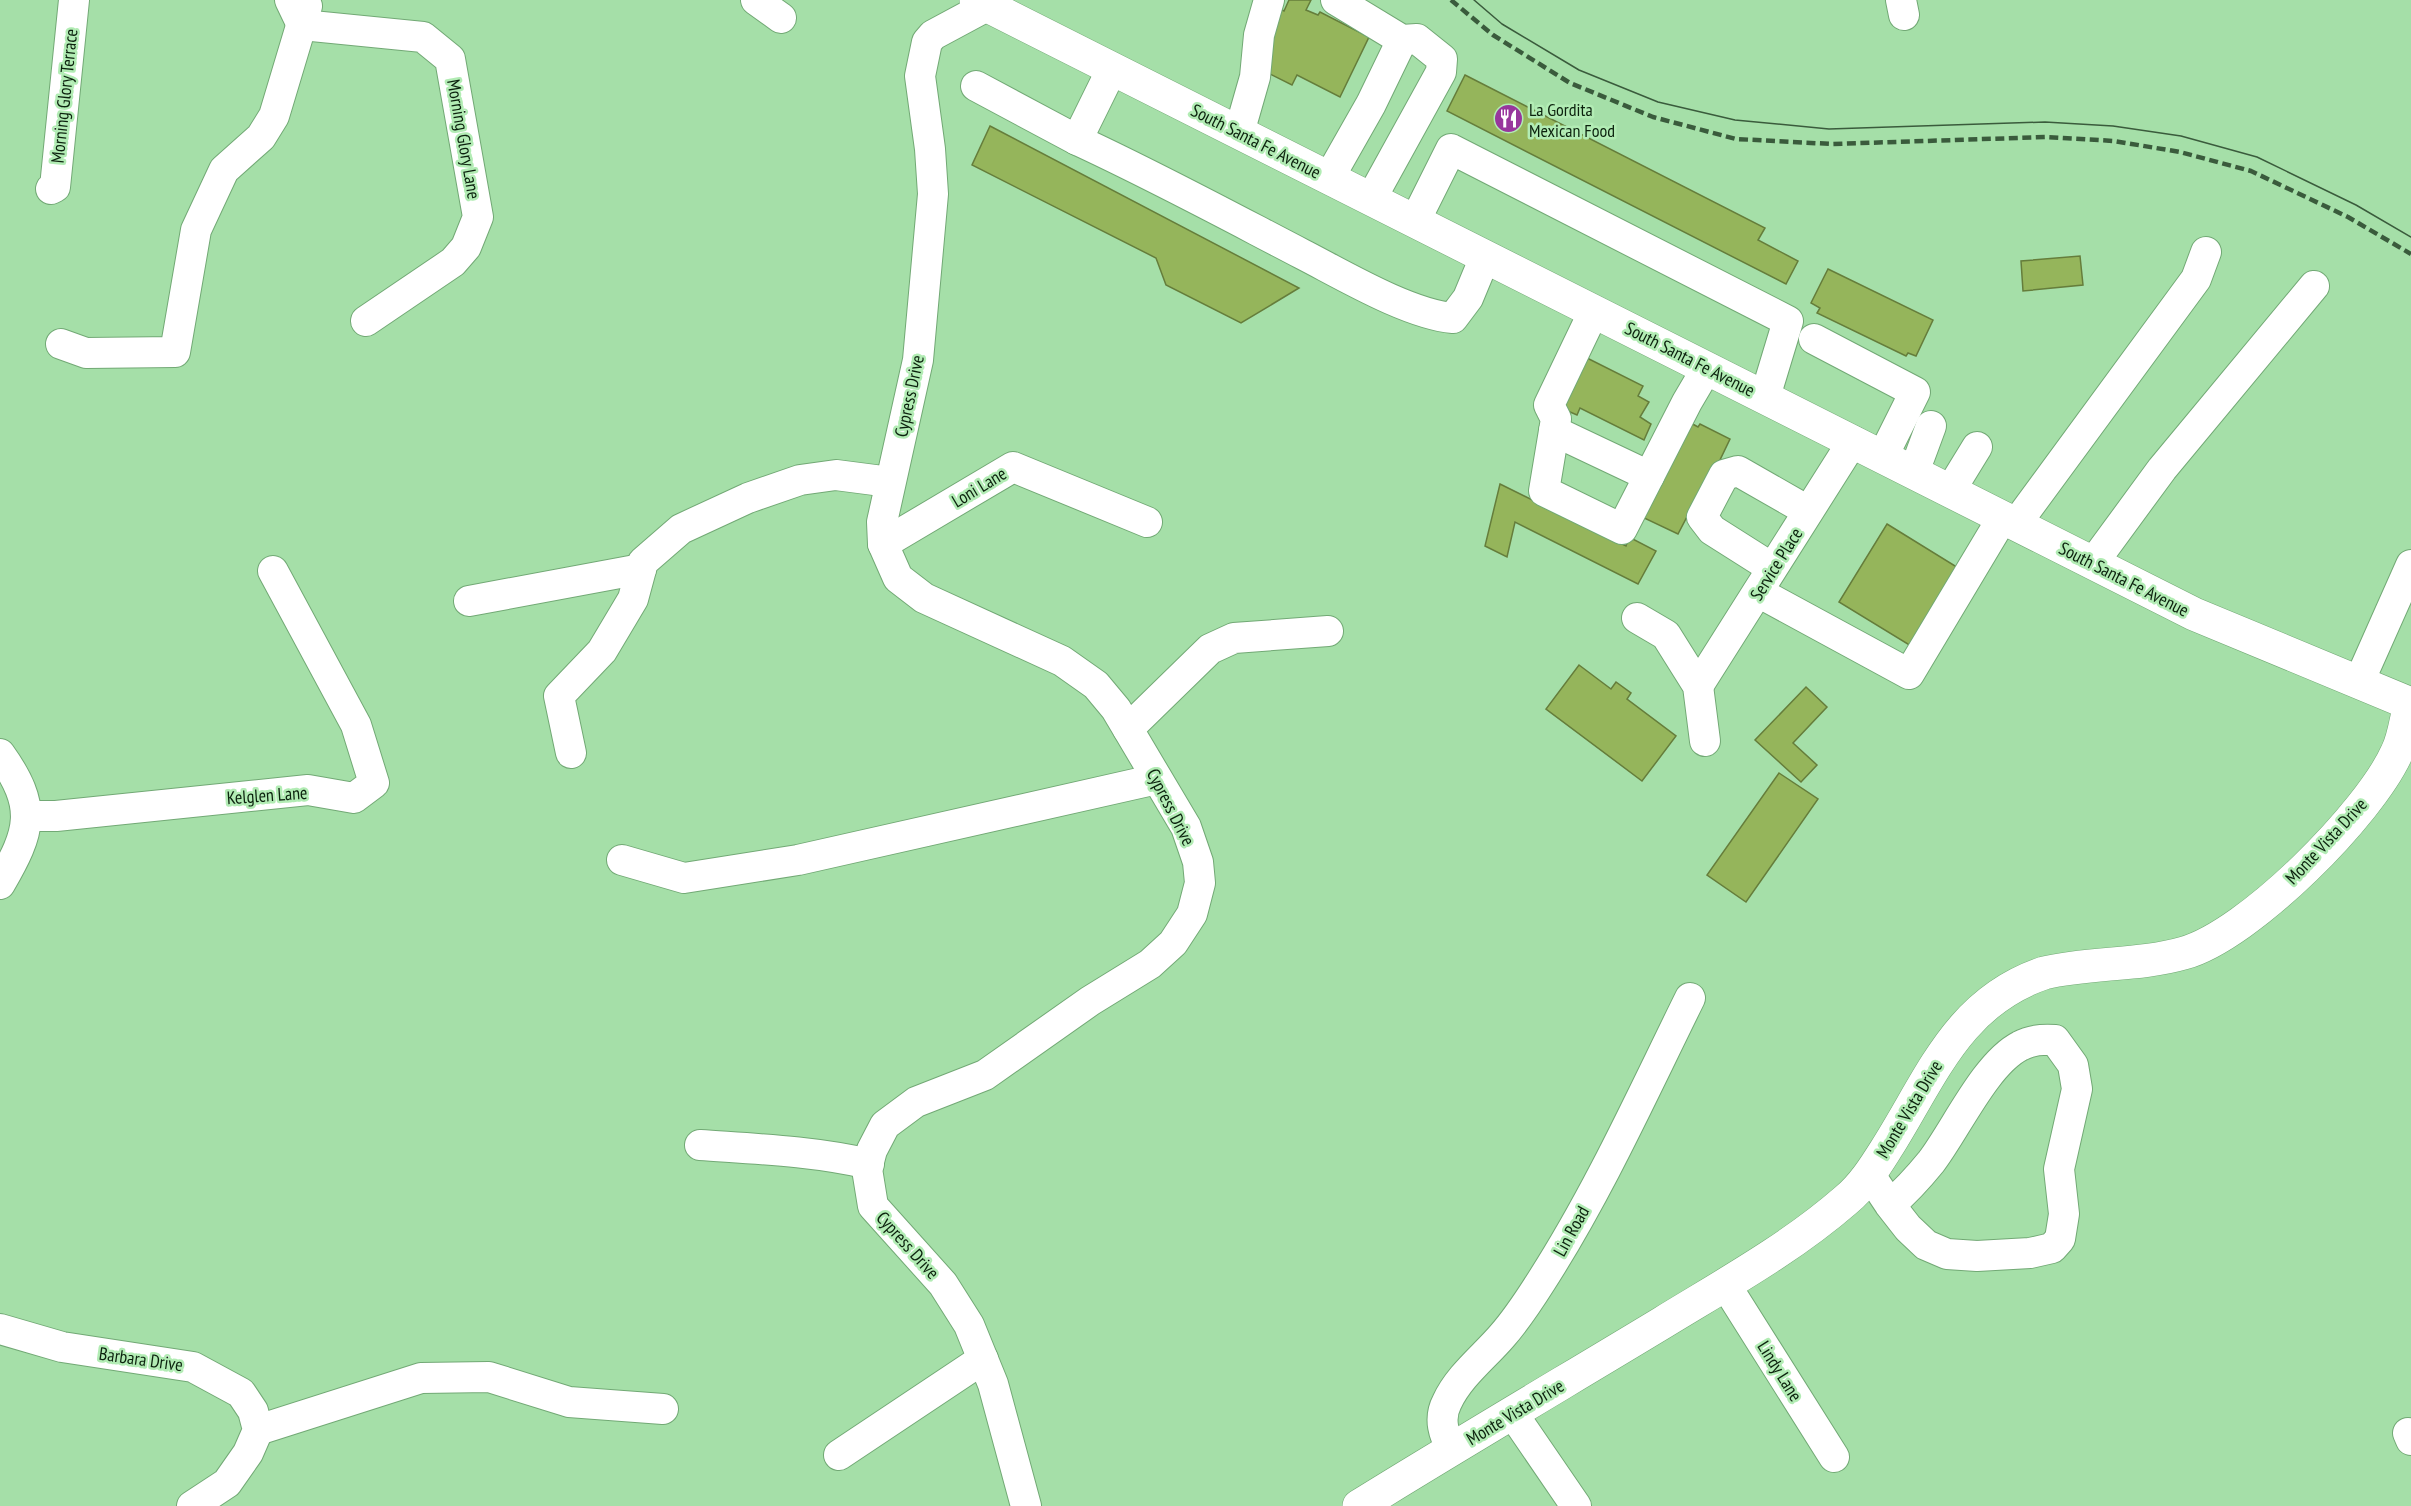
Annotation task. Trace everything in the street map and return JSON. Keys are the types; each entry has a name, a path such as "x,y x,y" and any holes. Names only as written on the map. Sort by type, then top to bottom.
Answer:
{"main road":[{"name":"South Santa Fe Avenue","path":"981,3 2194,614 2410,704"},
{"name":"Monte Vista Drive","path":"1370,1503 1452,1450 1725,1284 1808,1230 1848,1199 1870,1175 1905,1119 1938,1058 1963,1026 1993,999 2026,979 2053,971 2185,953 2217,937 2276,895 2354,818 2397,752 2410,704"}],"street":[{"name":"Morning Glory Terrace","path":"51,189 55,187 74,0"},
{"path":"756,0 781,18"},
{"path":"1239,132 1255,77 1259,34 1269,0"},
{"path":"1335,0 1402,40 1417,39 1442,59 1441,72 1371,199"},
{"name":"Cypress Drive","path":"981,3 942,28 927,42 921,62 920,89 930,149 933,194 918,360 882,522 883,544 898,578 924,598 1062,661 1096,685 1116,709 1186,827 1198,862 1200,883 1192,914 1173,943 1150,964 1090,1001 985,1075 916,1102 885,1125 872,1150 867,1169 873,1206 943,1284 969,1324 993,1384 1026,1506"},
{"path":"61,344 87,353 175,352 196,230 224,170 261,137 274,116 300,8"},
{"name":"Morning Glory Lane","path":"300,8 423,37 450,59 478,217 466,247 453,262 366,321"},
{"path":"1329,178 1371,104 1402,40"},
{"path":"1077,140 1112,69"},
{"path":"976,86 1077,140 1137,167 1363,285 1435,316 1453,318 1468,298 1485,257"},
{"path":"1415,221 1451,149 1788,321 1765,397"},
{"path":"1809,512 1738,471 1724,475 1702,517 1712,530 1765,580 1909,674 2010,521 2196,279 2206,252"},
{"path":"2093,563 2162,470 2314,286"},
{"path":"1594,311 1549,405 1556,419 1544,491 1622,529 1707,368"},
{"path":"1814,339 1915,392 1883,456"},
{"path":"1914,472 1931,426"},
{"path":"1554,431 1649,476"},
{"name":"Service Place","path":"1698,686 1853,441"},
{"path":"1950,490 1977,447"},
{"name":"Loni Lane","path":"883,544 1013,467 1147,522"},
{"path":"571,753 559,696 602,651 633,599 643,562 681,529 759,494 800,480 836,475 890,482"},
{"path":"2359,682 2411,565"},
{"path":"469,601 641,569"},
{"name":"Kelglen Lane","path":"18,824 57,816 308,790 354,798 374,783 356,725 273,571"},
{"path":"1636,618 1666,635 1698,686 1705,741"},
{"path":"1128,729 1210,649 1234,638 1328,631"},
{"path":"0,754 14,773 20,850 0,884"},
{"path":"622,860 684,878 798,860 1157,779"},
{"name":"Lin Road","path":"1452,1450 1443,1433 1446,1403 1462,1379 1516,1318 1559,1254 1616,1148 1690,998"},
{"path":"1870,1175 1890,1205 1926,1245 1947,1254 1977,1256 2030,1253 2052,1248 2060,1239 2064,1214 2059,1169 2077,1089 2073,1065 2055,1040 2040,1039 2021,1045 2005,1056 1965,1109 1932,1161 1910,1187 1890,1205"},
{"path":"699,1145 792,1151 841,1157 869,1164"},
{"name":"Lindy Lane","path":"1725,1284 1834,1457"},
{"name":"Barbara Drive","path":"0,1329 62,1347 193,1366 241,1393 253,1411 258,1430"},
{"path":"839,1455 983,1359"},
{"path":"194,1506 227,1483 248,1453 258,1430 421,1378 489,1377 569,1402 663,1409"},
{"path":"1513,1414 1576,1506"}],"building":[{"path":"1289,0 1311,0 1306,10 1318,15 1320,12 1369,37 1340,97 1297,75 1292,85 1268,73 1271,65 1259,59 1274,6 1284,11"},
{"path":"1465,75 1765,228 1758,240 1798,261 1786,284 1447,111"},
{"path":"990,126 1299,288 1241,323 1166,285 1156,258 972,165"},
{"path":"2080,256 2083,285 2023,291 2021,261"},
{"path":"1828,269 1933,320 1916,356 1908,353 1906,356 1817,313 1820,308 1811,303"},
{"path":"1585,357 1643,386 1638,396 1649,402 1640,417 1651,424 1644,440 1580,408 1577,415 1556,406"},
{"path":"1689,422 1698,427 1700,424 1730,439 1678,534 1642,517"},
{"path":"1500,484 1626,546 1629,537 1656,551 1638,584 1515,522 1507,557 1485,546"},
{"path":"1887,524 1960,569 1911,646 1839,602"},
{"path":"1579,665 1611,689 1616,682 1631,693 1627,699 1676,736 1642,781 1546,709"},
{"path":"1806,687 1827,707 1793,743 1817,765 1801,782 1755,740"},
{"path":"1779,773 1818,799 1746,902 1707,875"}],"tram line":[{"path":"1474,0 1502,24 1579,70 1658,102 1735,120 1829,129 2045,122 2113,126 2181,136 2257,157 2356,205 2411,237"}],"railway":[{"path":"1451,0 1493,35 1570,83 1653,117 1736,139 1832,144 2047,137 2114,141 2180,152 2251,171 2348,217 2411,254"}],"place":[{"name":"La Gordita Mexican Food","path":"1508,119"}]}
